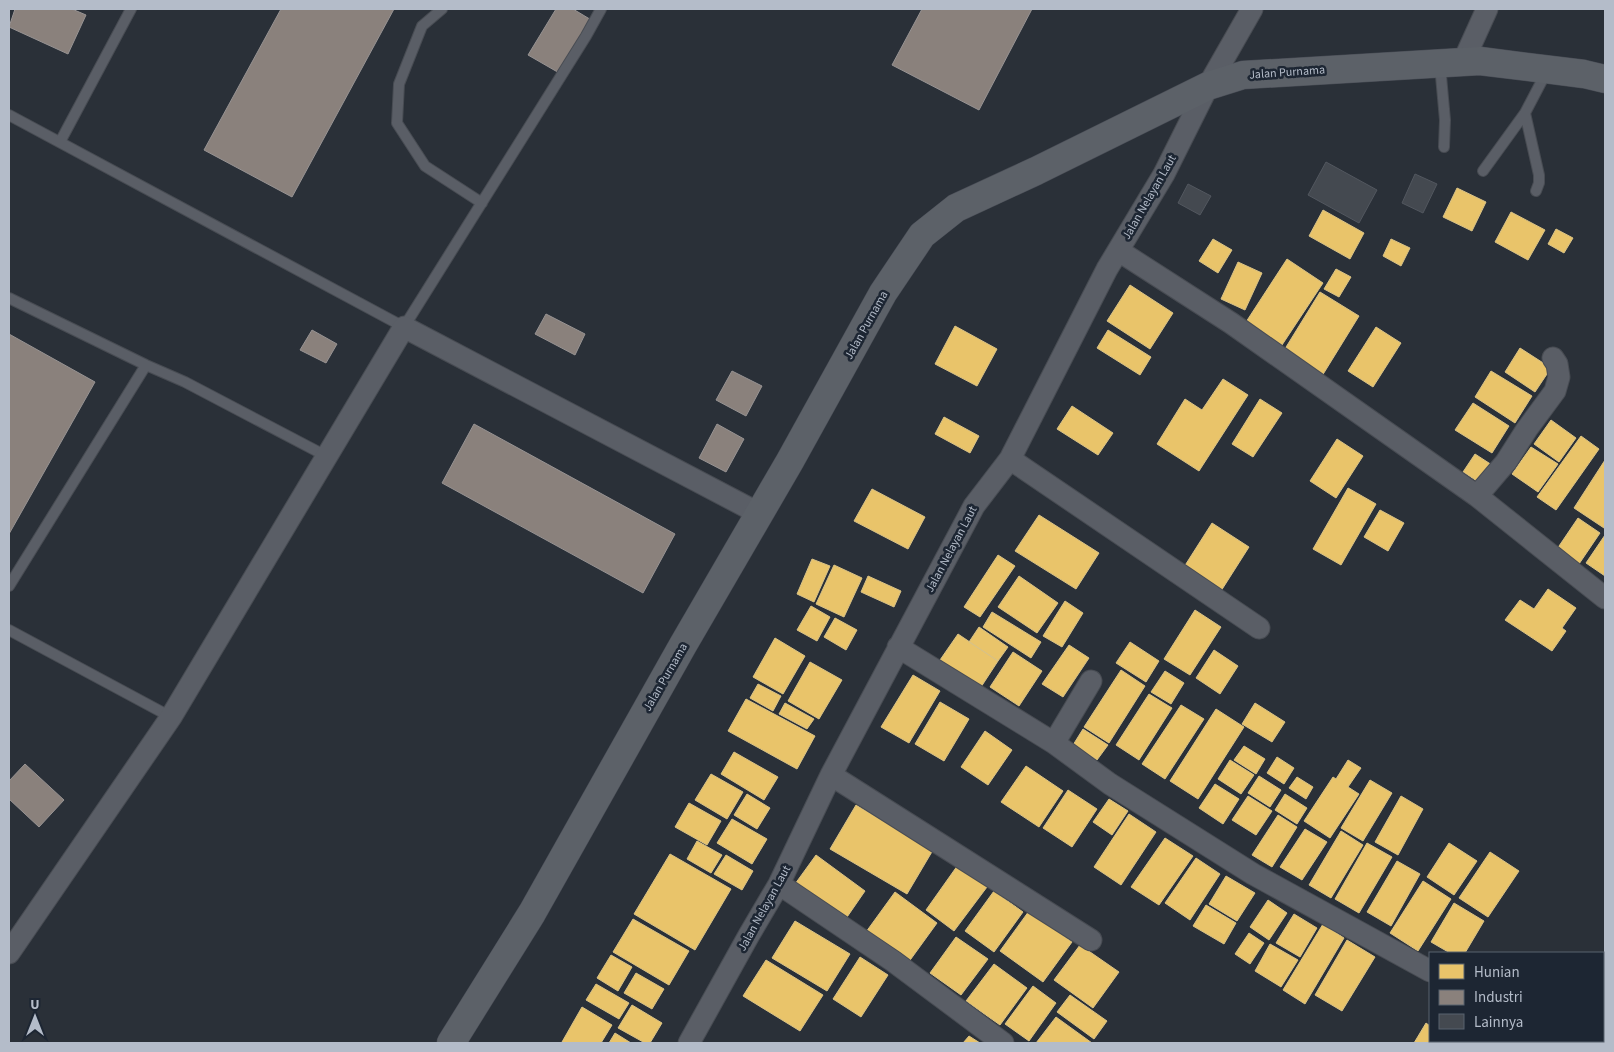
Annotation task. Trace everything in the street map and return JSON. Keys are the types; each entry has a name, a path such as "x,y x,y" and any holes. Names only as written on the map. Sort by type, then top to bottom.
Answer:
{"main road":[{"name":"Jalan Purnama","path":"451,1043 532,912 760,514 883,294 922,236 956,208 1036,171 1208,86 1243,75 1480,61 1584,74 1605,79"}],"street":[{"name":"Jalan Nelayan Laut","path":"689,1043 778,884 831,775 974,506 1010,459 1107,269 1164,174 1208,86 1252,9"},
{"path":"1452,62 1487,9"},
{"path":"1118,251 1231,323 1476,496 1605,598"},
{"path":"9,953 171,717 404,327 760,514"},
{"path":"1476,496 1506,462 1555,391 1559,377 1557,364 1553,358"},
{"path":"1010,459 1259,628"},
{"path":"898,648 1054,743 1110,784 1253,874 1429,970"},
{"path":"1054,743 1091,682"},
{"path":"831,775 1091,940"},
{"path":"778,884 893,961 1003,1043"}],"lane":[{"path":"60,142 131,9"},
{"path":"442,9 422,26 402,76 399,84 397,123 425,166 482,203"},
{"path":"9,115 404,327 601,9"},
{"path":"1444,146 1452,62"},
{"path":"1483,171 1525,112 1548,70"},
{"path":"1525,112 1539,175 1536,191"},
{"path":"9,298 184,382 328,457"},
{"path":"9,586 146,365"},
{"path":"9,630 171,717"}],"building: Hunian":[{"path":"1457,188 1486,202 1472,231 1443,217"},
{"path":"1323,210 1364,233 1350,259 1309,236"},
{"path":"1511,212 1545,230 1528,260 1495,242"},
{"path":"1556,229 1573,238 1564,253 1548,244"},
{"path":"1213,239 1232,250 1218,273 1199,261"},
{"path":"1391,239 1410,248 1401,266 1383,256"},
{"path":"1287,259 1323,283 1282,345 1246,322"},
{"path":"1238,262 1262,273 1245,310 1221,299"},
{"path":"1336,269 1351,277 1339,297 1324,289"},
{"path":"1130,285 1173,313 1150,349 1107,321"},
{"path":"1320,292 1359,316 1322,376 1283,352"},
{"path":"955,326 997,349 977,386 935,364"},
{"path":"1376,327 1401,343 1373,387 1348,371"},
{"path":"1108,330 1151,357 1140,375 1097,348"},
{"path":"1520,348 1551,368 1535,392 1505,372"},
{"path":"1491,371 1532,396 1515,423 1475,397"},
{"path":"1223,379 1248,395 1199,471 1157,444 1185,399 1202,410"},
{"path":"1260,399 1282,413 1253,457 1232,444"},
{"path":"1473,403 1509,426 1492,453 1455,430"},
{"path":"1072,406 1113,433 1098,455 1057,429"},
{"path":"944,417 979,436 970,453 935,434"},
{"path":"1551,420 1576,438 1559,462 1534,444"},
{"path":"1581,436 1599,449 1556,510 1537,497"},
{"path":"1337,439 1363,456 1336,498 1310,481"},
{"path":"1531,447 1558,464 1538,492 1512,474"},
{"path":"1475,454 1492,465 1480,483 1463,472"},
{"path":"1605,460 1605,526 1604,528 1574,508"},
{"path":"1348,488 1376,504 1341,565 1313,549"},
{"path":"872,489 925,517 908,549 854,521"},
{"path":"1380,510 1404,523 1388,551 1364,537"},
{"path":"1039,515 1099,553 1076,589 1015,551"},
{"path":"1578,518 1600,533 1579,564 1557,549"},
{"path":"1212,523 1249,547 1221,591 1184,567"},
{"path":"1605,535 1605,576 1586,563"},
{"path":"998,555 1015,566 980,617 964,607"},
{"path":"812,559 830,566 814,602 797,594"},
{"path":"834,565 862,578 844,617 816,604"},
{"path":"868,576 901,591 894,607 861,592"},
{"path":"1019,576 1058,603 1037,633 998,607"},
{"path":"1548,589 1576,608 1562,628 1566,631 1552,651 1505,620 1520,600 1534,609"},
{"path":"1065,601 1083,613 1062,647 1043,636"},
{"path":"811,606 830,617 817,641 797,630"},
{"path":"1195,610 1221,627 1190,675 1164,659"},
{"path":"992,612 1041,642 1031,658 983,627"},
{"path":"835,618 857,630 846,650 824,637"},
{"path":"979,627 1008,647 998,661 969,642"},
{"path":"958,634 998,661 981,687 940,660"},
{"path":"775,638 805,656 783,694 753,677"},
{"path":"1130,642 1159,661 1146,682 1116,663"},
{"path":"1069,645 1089,658 1063,697 1042,684"},
{"path":"1214,650 1238,666 1220,694 1196,678"},
{"path":"1013,652 1042,671 1019,706 990,687"},
{"path":"810,662 842,680 819,719 788,701"},
{"path":"1121,670 1145,686 1109,743 1084,727"},
{"path":"1165,671 1184,683 1171,704 1151,692"},
{"path":"913,675 940,691 909,743 881,727"},
{"path":"758,684 781,696 773,711 750,698"},
{"path":"1149,694 1172,708 1139,760 1116,745"},
{"path":"746,699 815,736 797,769 728,731"},
{"path":"940,702 969,719 944,761 915,744"},
{"path":"785,703 814,719 807,729 779,714"},
{"path":"1255,703 1285,722 1272,742 1242,724"},
{"path":"1181,705 1204,719 1165,779 1142,764"},
{"path":"1216,709 1244,727 1198,799 1170,781"},
{"path":"1083,729 1108,745 1097,760 1073,745"},
{"path":"985,731 1012,750 988,785 961,767"},
{"path":"1244,746 1265,759 1256,774 1234,760"},
{"path":"734,752 778,777 764,800 721,774"},
{"path":"1277,757 1294,768 1284,784 1267,773"},
{"path":"1230,760 1254,775 1241,794 1218,779"},
{"path":"1348,760 1361,768 1348,787 1359,794 1330,838 1304,821 1333,777 1336,779"},
{"path":"1026,766 1063,791 1039,827 1001,802"},
{"path":"711,774 743,792 727,819 695,800"},
{"path":"1259,776 1281,790 1270,807 1248,793"},
{"path":"1297,777 1313,787 1306,799 1289,788"},
{"path":"1370,780 1392,793 1363,841 1341,828"},
{"path":"1215,784 1239,799 1223,824 1199,808"},
{"path":"1068,790 1097,809 1072,847 1043,828"},
{"path":"747,794 770,808 757,829 734,815"},
{"path":"1285,794 1307,808 1297,824 1275,810"},
{"path":"1248,796 1272,811 1256,835 1232,820"},
{"path":"1401,796 1423,809 1398,855 1375,842"},
{"path":"1109,799 1128,811 1112,835 1093,822"},
{"path":"689,803 721,821 707,845 675,827"},
{"path":"856,805 933,850 907,894 830,849"},
{"path":"1129,814 1156,832 1121,885 1094,867"},
{"path":"1278,815 1297,827 1272,867 1252,855"},
{"path":"732,819 767,839 752,864 717,843"},
{"path":"1305,829 1327,842 1302,880 1280,867"},
{"path":"1341,831 1363,845 1331,898 1309,885"},
{"path":"1165,838 1193,856 1159,905 1131,887"},
{"path":"697,841 722,855 711,873 687,859"},
{"path":"1367,843 1392,857 1359,913 1335,899"},
{"path":"1449,843 1477,861 1454,895 1427,877"},
{"path":"1490,852 1519,871 1488,917 1459,898"},
{"path":"670,854 731,889 695,950 634,914"},
{"path":"726,855 753,871 742,890 714,874"},
{"path":"816,855 865,891 845,920 795,884"},
{"path":"1196,858 1220,874 1190,920 1165,903"},
{"path":"1397,861 1420,874 1391,926 1367,912"},
{"path":"960,862 990,883 954,931 926,910"},
{"path":"1226,876 1255,893 1237,921 1209,904"},
{"path":"1423,881 1451,899 1418,951 1390,933"},
{"path":"994,891 1023,912 994,952 965,931"},
{"path":"895,892 937,923 908,963 866,932"},
{"path":"1268,900 1287,913 1269,940 1250,927"},
{"path":"1454,903 1484,921 1466,952 1448,952 1431,942"},
{"path":"1206,905 1236,923 1224,944 1193,926"},
{"path":"1029,911 1072,942 1043,982 1000,951"},
{"path":"1294,914 1317,928 1300,957 1276,943"},
{"path":"633,919 689,951 669,985 613,952"},
{"path":"795,921 850,954 827,991 772,958"},
{"path":"1323,924 1344,938 1305,1004 1283,990"},
{"path":"1249,933 1264,943 1250,964 1235,954"},
{"path":"956,937 988,959 961,995 930,973"},
{"path":"1347,940 1375,957 1342,1011 1315,995"},
{"path":"1270,944 1298,960 1281,987 1255,971"},
{"path":"1080,945 1119,972 1093,1008 1054,980"},
{"path":"611,955 632,967 618,991 597,978"},
{"path":"860,957 888,975 861,1017 833,999"},
{"path":"766,960 823,995 800,1031 743,996"},
{"path":"994,964 1027,988 1000,1025 966,1001"},
{"path":"636,973 664,989 652,1009 624,993"},
{"path":"596,984 629,1003 619,1019 586,1000"},
{"path":"1033,986 1056,1003 1029,1041 1005,1024"},
{"path":"1070,995 1107,1021 1094,1039 1057,1012"},
{"path":"632,1005 662,1023 650,1043 645,1043 618,1028"},
{"path":"582,1007 612,1025 601,1043 562,1042"},
{"path":"1056,1017 1092,1043 1036,1043"},
{"path":"1426,1023 1429,1025 1429,1042 1460,1043 1414,1043"},
{"path":"615,1033 631,1043 609,1043"},
{"path":"969,1036 980,1043 963,1043"},
{"path":"1465,1042 1494,1042 1493,1043"}],"building: Industri":[{"path":"15,9 72,9 86,15 68,54 9,27"},
{"path":"281,9 394,9 292,197 204,150"},
{"path":"556,9 573,9 593,21 561,74 528,55"},
{"path":"922,9 1032,9 979,110 892,65"},
{"path":"546,314 585,334 575,355 535,334"},
{"path":"312,330 337,344 326,363 300,350"},
{"path":"9,334 95,382 9,534"},
{"path":"732,371 762,386 746,416 716,400"},
{"path":"474,424 675,534 643,593 442,483"},
{"path":"717,424 744,439 726,472 699,458"},
{"path":"25,764 64,800 39,827 9,799 9,781"}],"building: Lainnya":[{"path":"1326,162 1377,190 1359,223 1308,195"},
{"path":"1415,174 1437,184 1423,213 1402,203"},
{"path":"1188,184 1211,196 1200,215 1178,203"}]}
